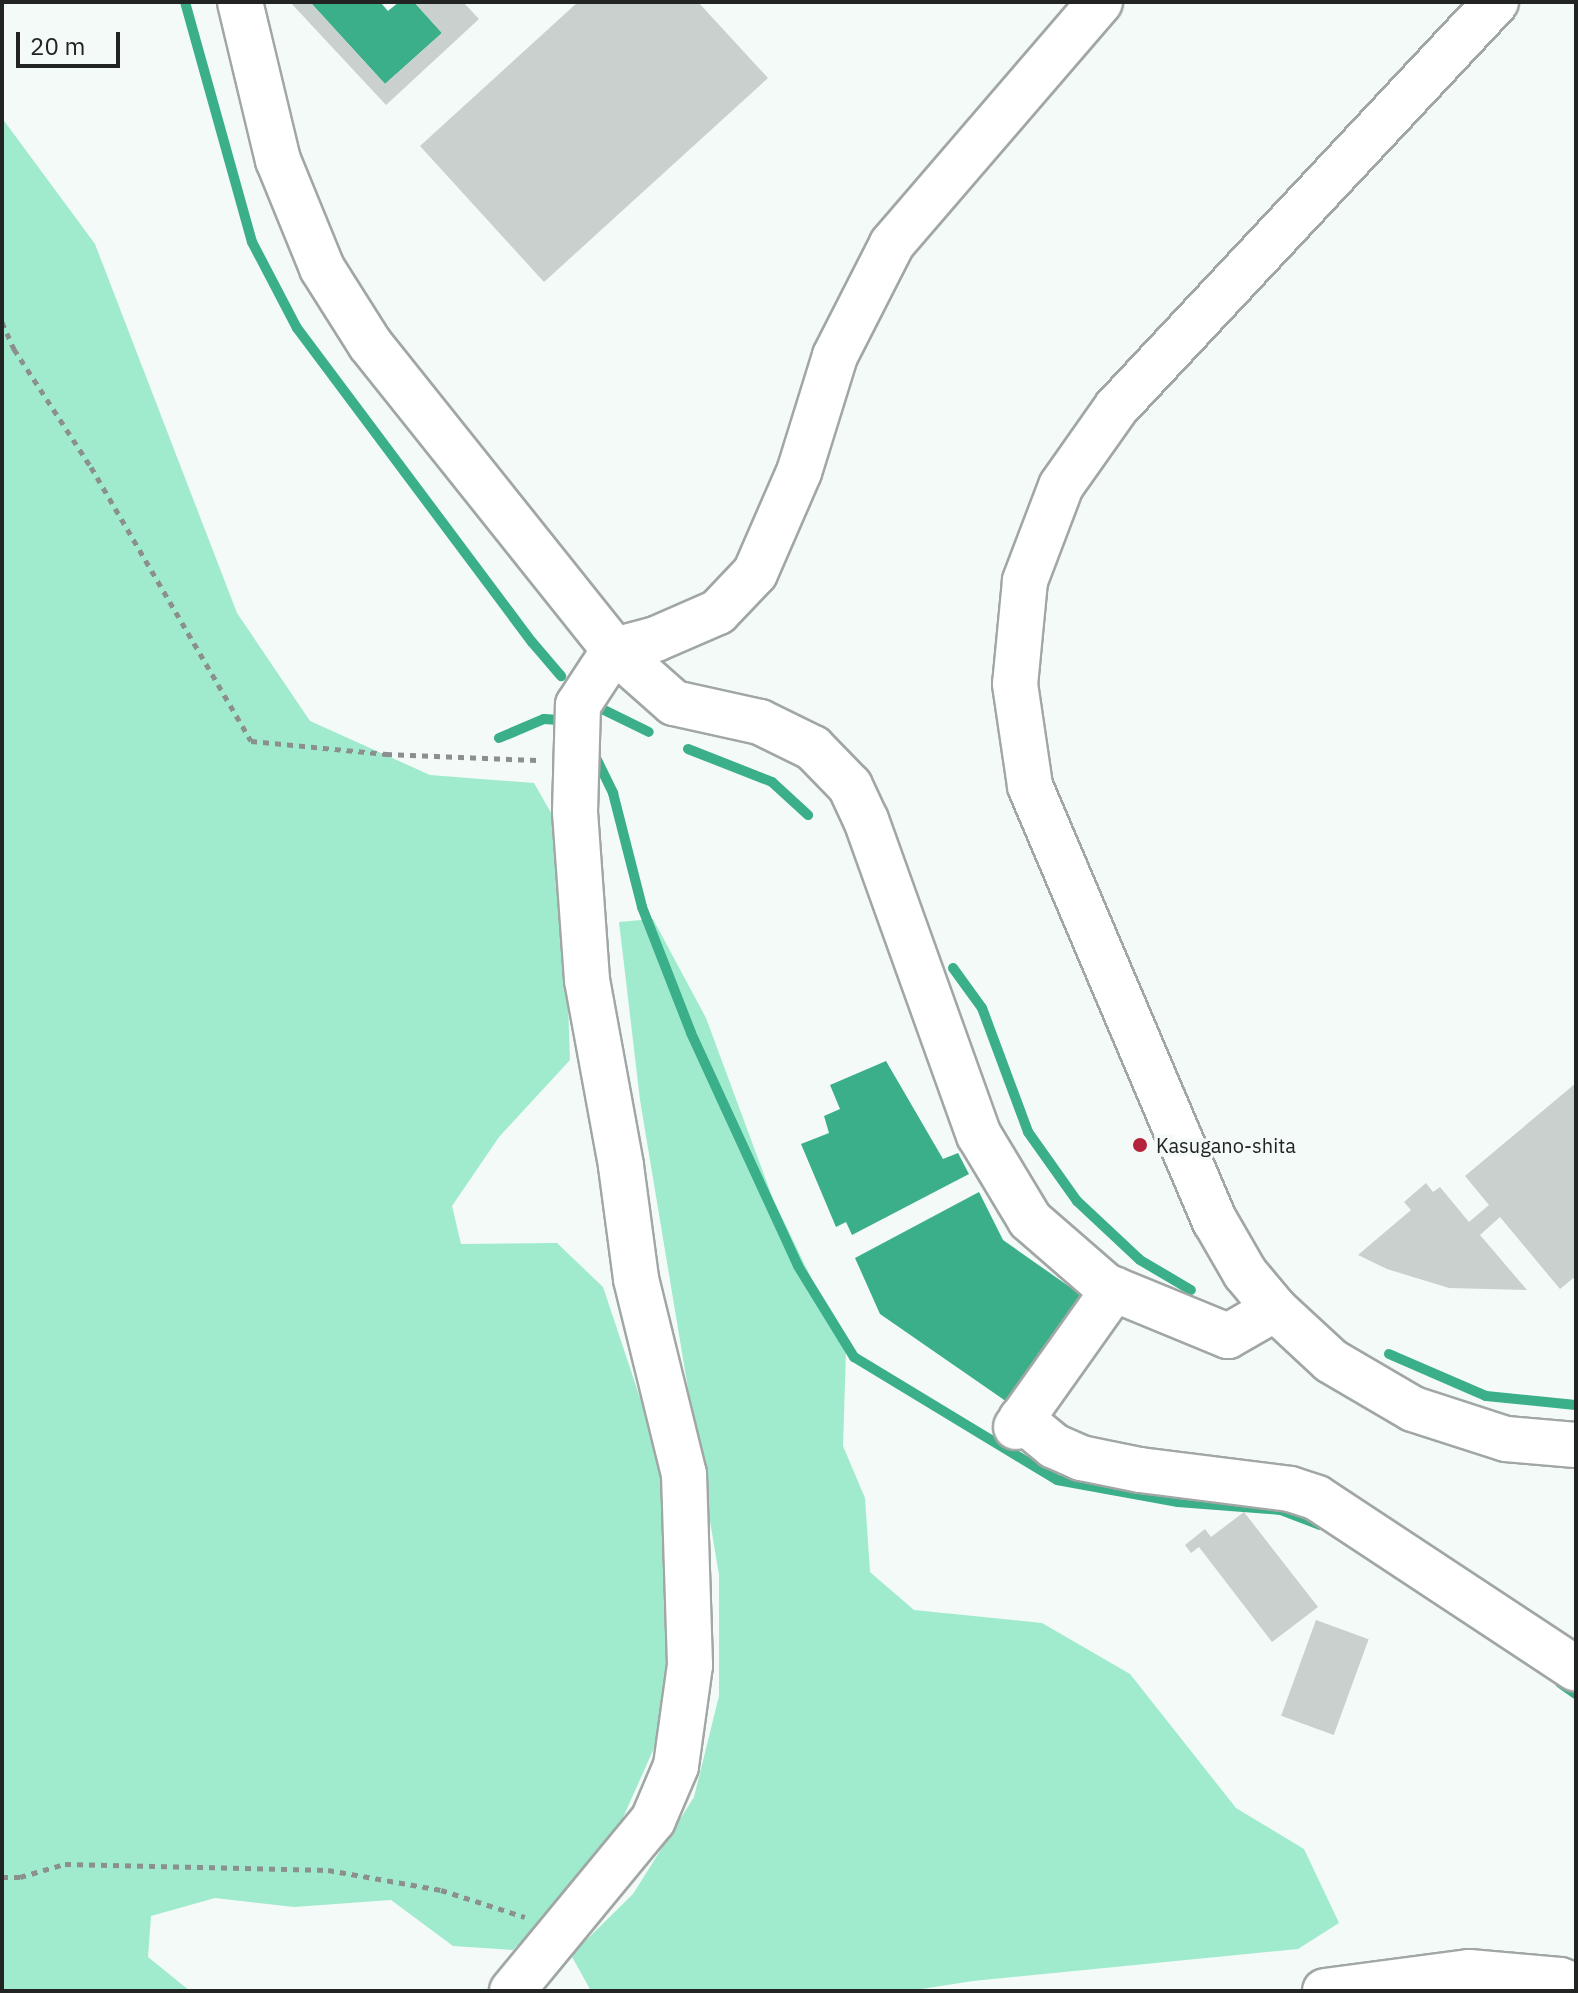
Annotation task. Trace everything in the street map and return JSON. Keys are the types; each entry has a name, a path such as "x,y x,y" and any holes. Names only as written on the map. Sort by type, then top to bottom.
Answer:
{"street":[{"path":"240,2 278,160 322,268 370,344 614,650 674,703 760,722 813,748 850,786 866,820 979,1135 1030,1220 1114,1289 1228,1336 1275,1309"},
{"path":"514,1990 653,1820 676,1766 690,1665 684,1474 636,1279 621,1166 587,980 575,812 578,705 614,650 656,639 718,612 755,573 799,472 835,356 892,244 1100,2"},
{"path":"1496,2 1116,408 1061,486 1025,581 1015,684 1030,786 1215,1221 1245,1273 1275,1309 1331,1361 1413,1409 1506,1439 1576,1445"},
{"path":"1114,1289 1018,1423 1054,1446 1081,1458 1140,1470 1290,1489 1317,1498 1576,1669"},
{"path":"1325,1991 1469,1972 1560,1980 1576,1986"}],"path":[{"path":"2,322 14,349 91,467 251,741 386,754 546,760"},
{"path":"2,1877 20,1877 65,1864 328,1870 441,1890 532,1919 573,1919"}],"shaded area":[{"path":"310,2 380,2 388,11 399,2 414,2 442,33 385,84"},
{"path":"2,118 95,244 237,613 310,721 430,775 534,783 562,832 570,1060 499,1137 452,1206 461,1244 557,1243 603,1287 650,1428 669,1499 667,1719 609,1849 513,1950 453,1946 391,1900 294,1907 215,1898 151,1916 148,1957 190,1991 2,1991"},
{"path":"653,919 706,1018 773,1199 846,1350 843,1446 865,1498 870,1572 914,1610 1042,1623 1130,1674 1236,1808 1304,1849 1339,1923 1298,1949 973,1981 909,1991 591,1991 571,1955 633,1894 694,1797 719,1696 719,1575 640,1100 619,922"},
{"path":"886,1061 943,1159 958,1153 969,1174 852,1235 846,1222 836,1227 801,1144 829,1133 824,1116 840,1109 830,1085"},
{"path":"979,1192 1003,1240 1084,1297 1010,1404 880,1314 855,1258"}],"building":[{"path":"290,2 310,2 385,84 442,33 414,2 463,2 479,19 386,105"},
{"path":"578,2 698,2 768,78 544,282 420,146"},
{"path":"1576,1083 1576,1276 1560,1289 1500,1217 1480,1235 1527,1290 1449,1288 1387,1269 1358,1255 1411,1210 1404,1202 1426,1183 1433,1192 1440,1187 1469,1222 1489,1205 1465,1176"},
{"path":"1244,1512 1318,1607 1272,1642 1199,1547 1191,1553 1185,1545 1205,1529 1211,1537"},
{"path":"1316,1620 1369,1639 1334,1735 1281,1716"}],"waterway":[{"path":"185,2 252,242 297,328 532,642 561,676"},
{"path":"602,709 649,732"},
{"path":"499,738 544,719 559,720"},
{"path":"688,749 772,782 808,815"},
{"path":"597,760 613,793 642,907 691,1033 798,1266 854,1357 1057,1480 1178,1502 1281,1510 1320,1525"},
{"path":"953,968 982,1008 1028,1132 1077,1201 1140,1260 1191,1290"},
{"path":"1389,1354 1486,1396 1576,1405"},
{"path":"1560,1683 1576,1694"}],"place":[{"name":"Kasugano-shita","path":"1140,1145"}]}
